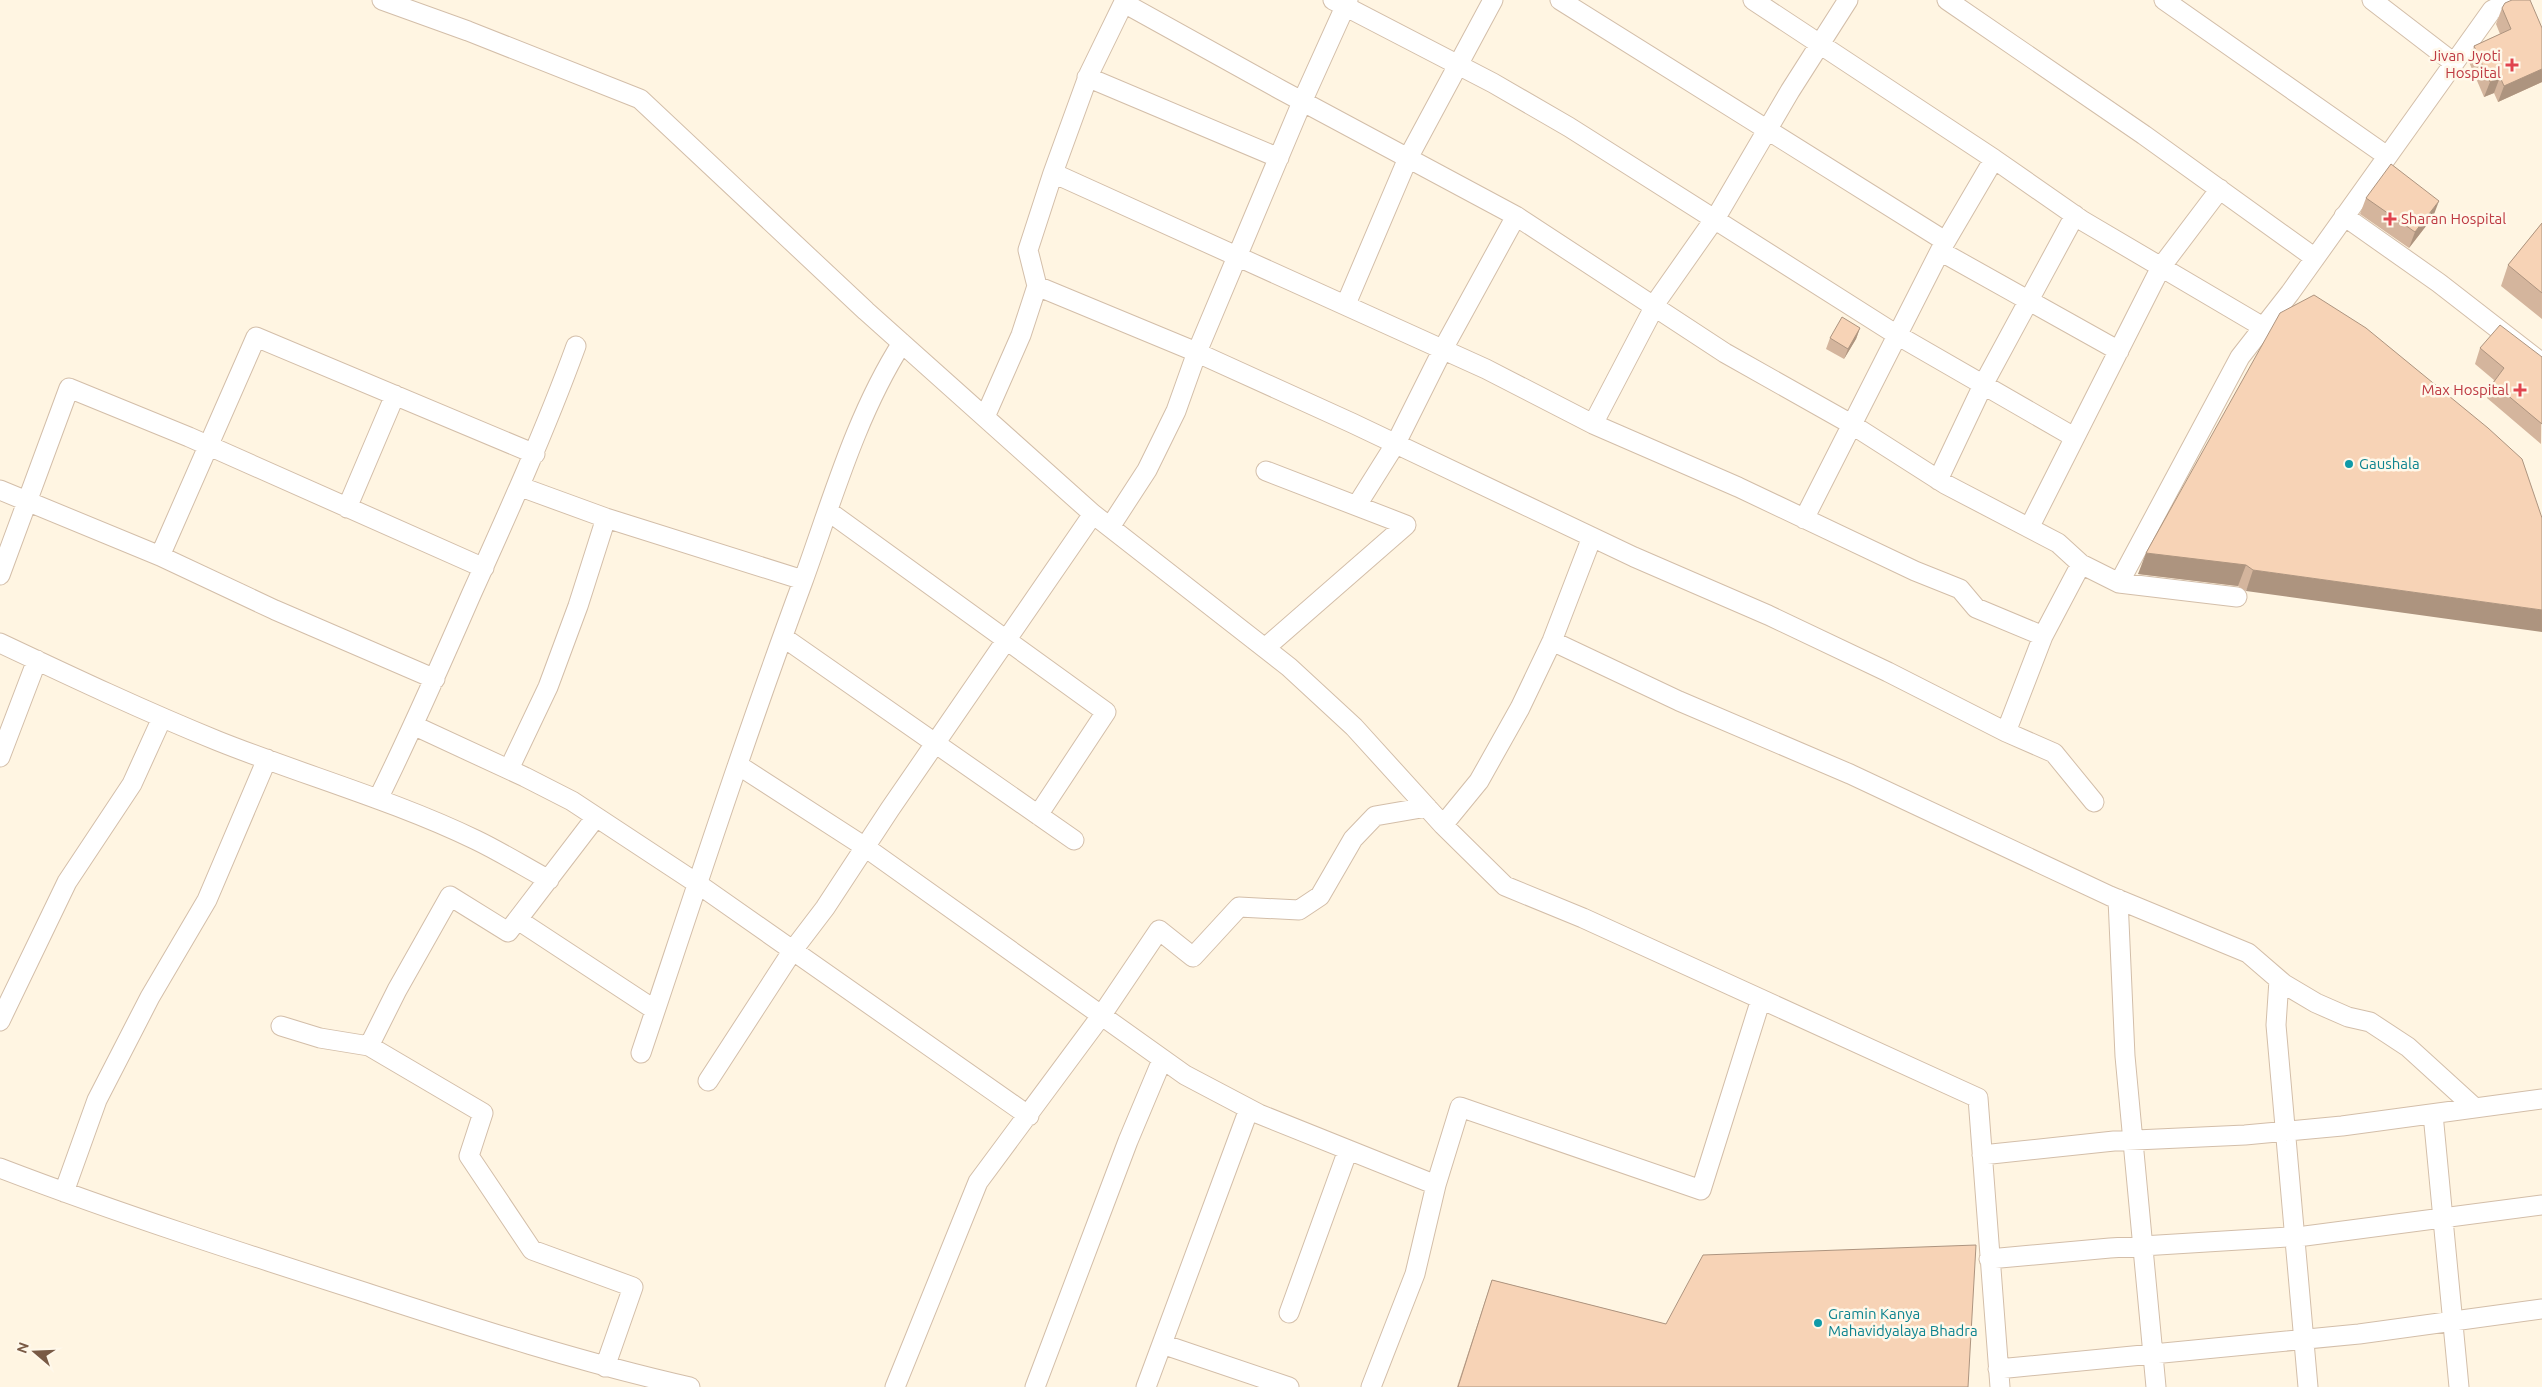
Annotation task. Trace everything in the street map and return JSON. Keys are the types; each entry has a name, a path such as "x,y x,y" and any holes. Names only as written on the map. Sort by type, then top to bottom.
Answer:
{"street":[{"path":"382,0 468,31 640,100 902,343 1093,514 1289,667 1354,727 1443,825 1505,886 1583,918 1978,1098 1999,1378 2155,1355 2453,1323 2542,1309"},
{"path":"1346,304 1408,158 1493,0"},
{"path":"1560,0 1767,130 1943,246 2029,300 2119,352"},
{"path":"1753,0 1994,159 2075,215 2263,327"},
{"path":"1593,424 1654,306 1714,219 1848,0"},
{"path":"1947,0 2136,129 2315,258"},
{"path":"2164,0 2387,156"},
{"path":"2372,0 2454,63"},
{"path":"2119,583 2240,357 2315,258 2492,10 2513,0"},
{"path":"984,417 1021,335 1037,286 1028,250 1053,173 1087,77 1125,2 1302,102 1516,216 1725,353 1852,424 1938,480 2058,543 2081,564 2119,583 2237,597"},
{"path":"1110,527 1147,470 1176,411 1197,352 1342,2 1569,127 1897,335 2074,437"},
{"path":"1087,77 1278,158"},
{"path":"1804,519 1943,246 1994,159"},
{"path":"1053,173 1346,304 1443,349 1593,424 1738,487 1915,571 1960,589 1976,608 2043,636"},
{"path":"2029,528 2161,267 2220,189"},
{"path":"1938,480 1983,385 2075,215"},
{"path":"1357,505 1396,443 1443,349 1516,216"},
{"path":"2344,216 2439,283 2542,363"},
{"path":"1037,286 1197,352 1396,443 1592,536 1846,652 2006,732 2054,753 2094,802"},
{"path":"160,556 256,337 535,454"},
{"path":"641,1053 738,765 803,580 881,376 902,343"},
{"path":"378,799 415,726 521,487 576,346"},
{"path":"0,575 69,388 208,445 484,568"},
{"path":"347,508 395,395"},
{"path":"1266,471 1406,525 1266,648"},
{"path":"521,487 606,518 803,580"},
{"path":"0,490 160,556 275,610 435,679"},
{"path":"828,512 1106,712 1038,815"},
{"path":"708,1081 793,950 825,908 935,743 1093,514"},
{"path":"509,769 548,687 578,606 606,518"},
{"path":"1443,825 1479,781 1520,708 1552,641 1592,536"},
{"path":"2006,732 2043,636 2081,564"},
{"path":"783,637 1074,840"},
{"path":"1552,641 1679,701 1850,774 2118,899 2248,953 2279,980 2316,1003 2348,1017 2370,1022 2408,1047 2475,1108"},
{"path":"0,643 118,700 267,759 378,799 476,840 549,880"},
{"path":"0,757 37,660"},
{"path":"0,1021 67,882 132,784 162,718"},
{"path":"415,726 509,769 572,801 698,884 1029,1116"},
{"path":"64,1192 97,1100 150,997 207,900 267,759"},
{"path":"738,765 865,847 1184,1075 1249,1109 1436,1185"},
{"path":"895,1387 978,1182 1029,1116 1101,1016 1159,930 1193,957 1239,907 1299,910 1320,896 1353,839 1375,816 1427,807"},
{"path":"369,1046 397,990 450,896 508,932 596,817"},
{"path":"2118,899 2124,1056 2155,1355 2156,1387"},
{"path":"518,920 655,1010"},
{"path":"2279,980 2276,1025 2308,1387"},
{"path":"1371,1387 1415,1274 1436,1185 1460,1107 1701,1190 1761,999"},
{"path":"281,1026 320,1038 369,1046 483,1113 469,1156 532,1250 633,1287 605,1366"},
{"path":"1035,1387 1128,1141 1162,1060"},
{"path":"1982,1155 2133,1140 2286,1131 2542,1099"},
{"path":"1146,1387 1249,1109"},
{"path":"2433,1114 2459,1387"},
{"path":"1289,1313 1348,1150"},
{"path":"0,1168 64,1192 304,1273 605,1366 690,1387"},
{"path":"1989,1259 2294,1236 2542,1205"},
{"path":"1162,1344 1289,1387"}],"building":[{"path":"2512,0 2530,0 2542,28 2542,69 2504,86 2500,77 2490,82 2474,46 2511,29 2502,8 2505,3"},
{"path":"2391,164 2439,201 2415,232 2366,198"},
{"path":"2542,223 2542,293 2508,265"},
{"name":"Gaushala","path":"2314,295 2366,328 2488,428 2522,459 2542,518 2542,610 2253,570 2246,565 2146,553 2280,313"},
{"path":"1842,317 1860,328 1848,349 1830,338"},
{"path":"2500,325 2542,357 2542,424 2493,383 2504,368 2480,348"},
{"name":"Gramin Kanya Mahavidyalaya Bhadra","path":"1976,1245 1968,1387 1458,1387 1492,1280 1666,1324 1703,1255"}],"place":[{"name":"Jivan Jyoti Hospital","path":"2512,65"},
{"name":"Sharan Hospital","path":"2390,219"},
{"name":"Max Hospital","path":"2520,390"},
{"name":"Gaushala","path":"2349,464"},
{"name":"Gramin Kanya Mahavidyalaya Bhadra","path":"1818,1323"}]}
